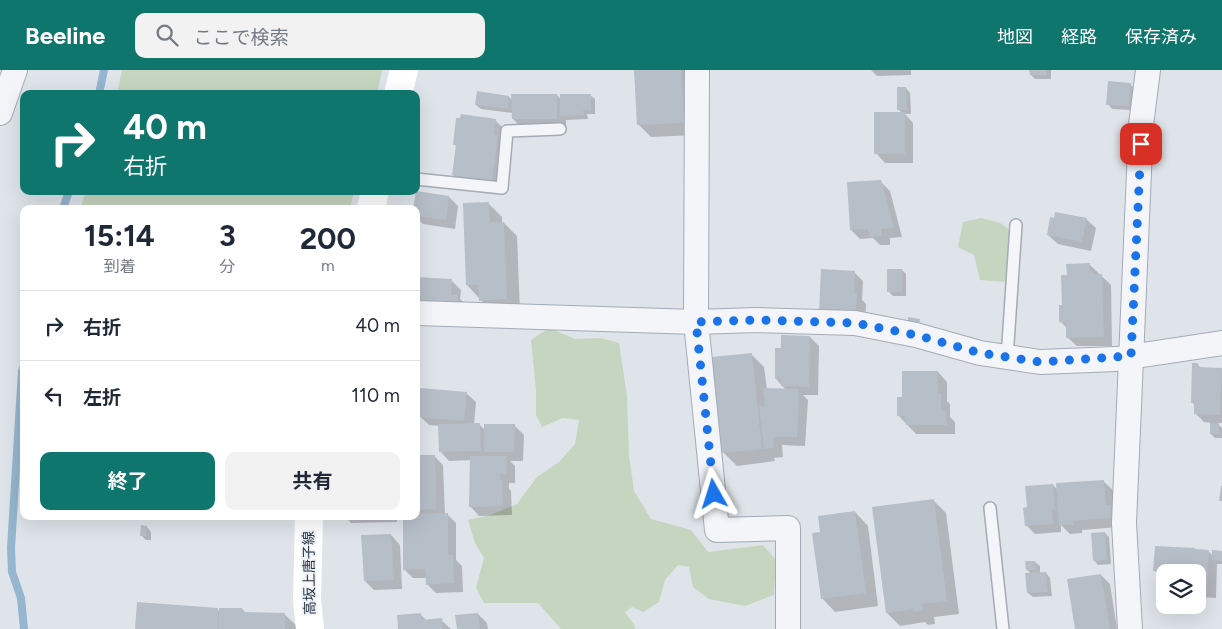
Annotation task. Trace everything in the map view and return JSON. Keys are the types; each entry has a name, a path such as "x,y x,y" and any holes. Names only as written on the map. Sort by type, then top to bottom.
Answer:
{"main road":[{"path":"399,90 404,70"},
{"name":"高坂上唐子線","path":"309,520 307,600 310,629"}],"street":[{"path":"0,113 15,70"},
{"path":"696,70 696,322 718,530 788,528 788,629"},
{"path":"1130,629 1124,523 1142,125 1148,70"},
{"path":"420,313 696,322 756,320 855,323 916,335 980,353 1040,362 1131,356 1222,343"}],"lane":[{"path":"420,178 502,188 507,131 560,129"},
{"path":"1007,358 1016,224"},
{"path":"990,508 1003,629"}],"green space":[{"path":"122,70 382,70 378,90 118,90"},
{"path":"85,195 353,195 351,205 81,205"},
{"path":"981,218 1000,223 1010,230 1006,282 980,280 974,255 958,247 963,222"},
{"path":"549,328 575,339 601,338 619,343 627,396 629,455 634,491 651,519 691,530 708,552 763,545 776,560 774,595 745,606 709,599 693,587 689,567 678,565 665,580 659,602 643,612 632,607 625,612 635,626 635,629 561,629 538,603 484,603 476,588 484,558 475,543 468,520 490,515 517,504 537,477 559,462 575,444 579,420 563,418 542,427 536,415 536,390 531,340"}],"building":[{"path":"634,70 681,70 684,123 637,125"},
{"path":"1029,70 1047,70 1047,75 1030,75"},
{"path":"1108,81 1131,83 1129,106 1106,105"},
{"path":"897,87 906,87 907,110 897,110"},
{"path":"477,91 509,96 508,109 475,105"},
{"path":"511,94 557,94 557,119 512,119"},
{"path":"560,94 591,94 591,110 583,110 584,115 560,116"},
{"path":"874,112 905,112 905,154 874,154"},
{"path":"461,114 496,119 494,134 498,135 492,181 452,175 456,145 453,145 456,118 460,118"},
{"path":"881,180 894,228 881,229 882,236 869,237 868,229 850,230 847,182"},
{"path":"420,192 449,196 446,220 420,217 420,205 414,205 415,195 420,195"},
{"path":"489,202 490,222 504,222 507,299 479,301 478,285 466,285 463,203"},
{"path":"1055,212 1087,218 1082,242 1047,235 1050,217 1054,218"},
{"path":"1090,263 1090,272 1102,274 1104,337 1066,338 1066,322 1059,322 1059,305 1062,305 1061,275 1067,275 1066,264"},
{"path":"821,269 855,271 856,315 819,313"},
{"path":"887,269 902,269 902,292 887,292"},
{"path":"420,277 452,279 451,295 458,295 457,304 420,302"},
{"path":"908,317 920,319 919,326 908,324"},
{"path":"781,335 810,336 809,387 781,386 781,379 775,379 775,348 781,348"},
{"path":"752,353 762,449 722,453 712,357"},
{"path":"1192,363 1198,363 1198,367 1222,368 1220,415 1194,414 1194,403 1191,403"},
{"path":"902,371 938,371 938,393 941,393 941,411 946,411 947,425 906,425 905,416 897,416 897,397 902,397"},
{"path":"420,388 467,392 464,421 420,417"},
{"path":"763,388 799,389 797,437 773,437 774,448 764,449 759,406 765,406"},
{"path":"480,423 481,451 439,452 438,424"},
{"path":"1210,423 1219,423 1219,434 1210,434"},
{"path":"484,424 515,424 514,452 484,452"},
{"path":"420,455 435,455 436,509 420,510 420,476 429,475 420,475"},
{"path":"470,456 506,456 507,474 500,474 503,506 469,507"},
{"path":"1104,480 1106,505 1110,505 1111,518 1073,521 1074,525 1059,525 1056,483"},
{"path":"1053,484 1055,509 1052,509 1053,524 1025,526 1023,508 1027,507 1025,486"},
{"path":"1221,486 1222,501 1219,501"},
{"path":"934,499 947,601 922,604 923,611 913,612 913,609 886,613 872,507"},
{"path":"855,511 866,593 821,599 812,533 820,532 818,516"},
{"path":"448,513 448,555 453,555 454,583 426,585 425,569 403,570 403,520 420,520 420,514"},
{"path":"141,525 147,526 146,536 140,536"},
{"path":"1105,532 1107,560 1093,561 1091,533"},
{"path":"391,534 394,580 364,581 361,535"},
{"path":"1155,546 1209,550 1207,589 1206,564 1156,564 1156,571 1153,571"},
{"path":"1212,550 1222,551 1222,561 1212,560"},
{"path":"1025,561 1035,561 1036,570 1026,570"},
{"path":"1046,572 1048,592 1027,593 1025,573"},
{"path":"1101,574 1110,629 1075,629 1067,579"},
{"path":"137,602 218,608 218,629 135,629"},
{"path":"219,608 242,608 243,612 285,613 285,629 219,629"},
{"path":"421,613 421,620 442,618 443,629 398,629 397,615"},
{"path":"478,613 480,629 457,629 455,615"}],"waterway":[{"path":"100,90 104,70"},
{"path":"64,205 68,195"},
{"path":"20,403 11,548 12,572 21,598 24,629"}],"route":[{"path":"714,494 696,322 756,320 855,323 916,335 980,353 1040,362 1131,356 1141,144"}]}
